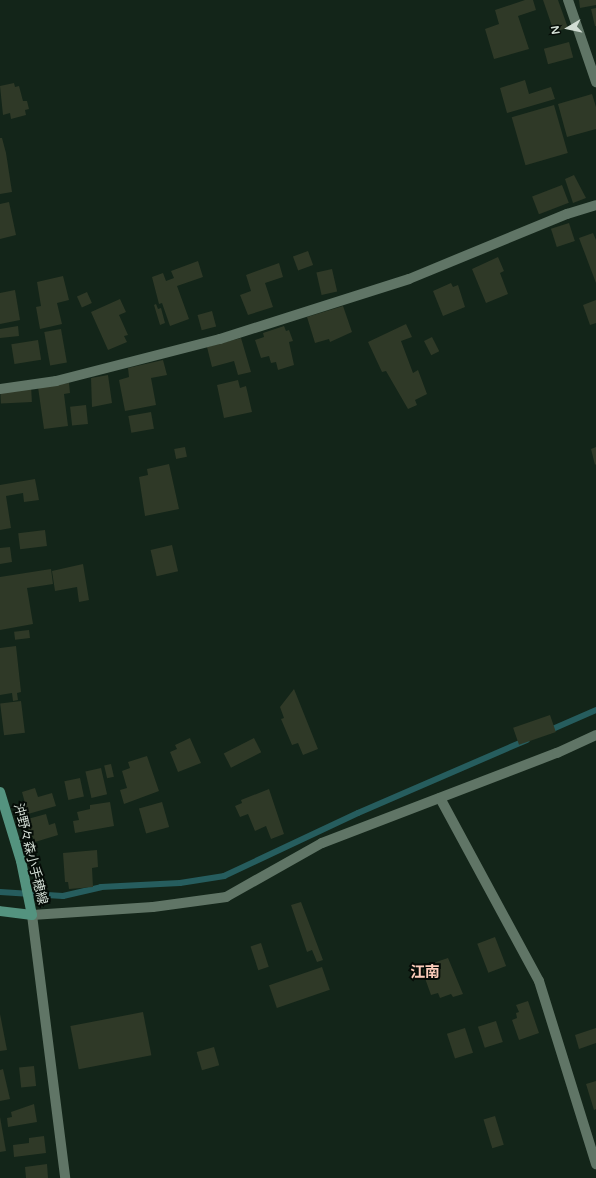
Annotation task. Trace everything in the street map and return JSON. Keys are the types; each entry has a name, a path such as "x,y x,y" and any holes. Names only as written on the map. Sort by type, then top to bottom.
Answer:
{"main road":[{"name":"沖野々森小手穂線","path":"0,792 21,861 32,915 0,911"}],"street":[{"path":"568,0 596,82"},
{"path":"0,389 56,381 220,339 409,279 567,214 596,205"},
{"path":"66,1178 32,915 153,907 226,897 322,843 557,753 596,735"},
{"path":"440,798 539,981 596,1164"}],"building":[{"path":"525,0 533,0 536,10 518,16 529,49 494,59 485,29 499,24 495,10"},
{"path":"543,0 558,0 568,28 554,32"},
{"path":"579,0 596,0 596,5 580,8"},
{"path":"596,8 596,26 595,26 591,9"},
{"path":"569,42 573,57 548,64 544,49"},
{"path":"525,80 529,94 551,87 555,99 507,113 500,88"},
{"path":"14,83 15,87 19,86 23,101 27,101 29,109 25,110 26,115 11,119 10,113 3,115 0,86"},
{"path":"592,94 596,107 596,129 567,137 558,104"},
{"path":"554,105 568,153 525,165 512,117"},
{"path":"0,138 2,138 6,153 12,192 0,194"},
{"path":"574,175 586,198 573,203 565,179"},
{"path":"562,185 569,203 539,214 532,196"},
{"path":"9,202 16,235 0,239 0,204"},
{"path":"569,223 575,241 557,247 551,229"},
{"path":"593,233 596,240 596,283 579,238"},
{"path":"308,251 313,265 298,271 293,256"},
{"path":"498,257 504,271 500,273 508,294 486,303 472,269"},
{"path":"198,261 203,277 177,286 189,319 170,326 162,303 159,304 152,277 163,273 166,281 174,278 171,271"},
{"path":"279,263 283,277 265,283 273,307 248,315 240,295 251,291 246,275"},
{"path":"332,269 337,291 322,295 316,273"},
{"path":"63,276 69,300 57,303 62,324 40,329 36,307 41,306 37,282"},
{"path":"451,283 453,287 458,285 465,307 443,316 433,291"},
{"path":"15,290 20,320 0,324 0,293"},
{"path":"87,292 92,303 82,307 77,296"},
{"path":"120,299 126,312 119,315 128,335 124,336 127,342 108,350 91,312"},
{"path":"596,300 596,323 590,325 583,305"},
{"path":"156,304 158,309 161,308 165,323 160,325 154,305"},
{"path":"343,306 352,332 330,342 329,339 315,343 307,317"},
{"path":"212,311 216,326 202,330 198,315"},
{"path":"406,324 412,337 401,341 413,373 418,370 427,394 415,400 417,405 408,409 386,371 382,372 368,342"},
{"path":"18,326 19,336 0,338 0,329"},
{"path":"284,326 286,331 289,330 293,341 289,342 294,365 278,370 276,362 271,363 269,356 261,358 255,340 264,337 263,333"},
{"path":"61,329 67,362 50,365 44,332"},
{"path":"432,337 439,351 431,355 424,341"},
{"path":"241,338 251,372 238,375 234,361 212,367 207,347"},
{"path":"38,340 41,360 14,364 11,344"},
{"path":"163,360 167,375 151,378 156,405 125,411 119,380 129,377 128,368"},
{"path":"108,375 112,403 92,407 91,378"},
{"path":"238,380 240,388 246,386 252,412 224,418 217,385"},
{"path":"69,383 70,393 64,394 68,426 44,429 38,387"},
{"path":"31,385 32,402 1,404 0,387"},
{"path":"86,405 88,424 72,426 70,407"},
{"path":"151,412 154,429 131,433 128,416"},
{"path":"185,447 187,457 176,459 174,449"},
{"path":"596,447 596,464 595,465 591,449"},
{"path":"169,464 179,509 145,516 139,477 148,475 147,469"},
{"path":"35,479 39,500 24,502 23,493 6,496 11,528 0,530 0,485"},
{"path":"45,530 47,546 20,549 18,533"},
{"path":"172,545 178,571 157,576 151,550"},
{"path":"10,547 12,562 0,564 0,548"},
{"path":"83,564 89,600 79,602 77,587 55,591 52,571"},
{"path":"51,569 53,584 27,588 33,624 0,630 0,577"},
{"path":"29,630 30,638 15,640 14,632"},
{"path":"16,646 21,692 17,693 18,700 13,701 12,693 0,695 0,648"},
{"path":"294,689 318,749 303,755 298,743 292,745 281,719 284,718 280,707"},
{"path":"21,701 25,733 4,735 0,704"},
{"path":"550,715 556,732 519,745 513,728"},
{"path":"190,738 201,763 178,772 170,752 177,749 175,745"},
{"path":"254,738 261,752 231,768 224,753"},
{"path":"147,756 159,791 124,804 120,790 127,788 122,771 130,768 128,762"},
{"path":"111,764 114,777 107,778 104,766"},
{"path":"101,768 107,794 91,798 85,772"},
{"path":"80,778 84,797 68,800 64,781"},
{"path":"35,788 38,797 52,793 56,806 28,814 22,792"},
{"path":"269,789 284,834 271,839 266,826 255,831 248,814 240,817 235,806 242,803 241,800"},
{"path":"110,802 114,826 75,833 73,821 79,820 77,812 90,809 90,805"},
{"path":"162,802 169,827 146,834 139,809"},
{"path":"46,814 49,825 55,823 58,835 35,842 24,820"},
{"path":"97,850 98,867 92,868 93,887 69,889 68,882 65,882 63,853"},
{"path":"301,902 323,960 317,962 312,950 307,952 291,905"},
{"path":"495,937 506,966 488,973 477,944"},
{"path":"261,943 269,967 258,970 251,946"},
{"path":"448,958 463,994 453,997 451,994 440,998 438,993 431,995 421,967"},
{"path":"322,967 330,990 277,1008 269,985"},
{"path":"528,1001 539,1033 519,1040 512,1020 517,1018 516,1013 519,1012 516,1005"},
{"path":"143,1012 151,1055 79,1069 70,1026"},
{"path":"0,1014 7,1050 0,1051"},
{"path":"496,1021 503,1042 485,1048 478,1027"},
{"path":"465,1028 473,1053 455,1059 447,1034"},
{"path":"596,1028 596,1043 579,1049 575,1035"},
{"path":"214,1047 219,1065 202,1070 197,1052"},
{"path":"34,1066 36,1086 21,1087 19,1068"},
{"path":"3,1069 10,1099 0,1101 0,1070"},
{"path":"596,1081 596,1109 594,1110 586,1084"},
{"path":"34,1104 37,1122 8,1127 7,1118 12,1117 11,1112"},
{"path":"495,1116 504,1145 492,1148 484,1120"},
{"path":"0,1117 6,1151 0,1152"},
{"path":"44,1136 46,1153 14,1157 13,1145 29,1143 29,1138"},
{"path":"47,1164 48,1178 26,1178 25,1167"}],"waterway":[{"path":"548,731 596,710"},
{"path":"0,892 63,896 101,887 180,883 224,876 358,813 527,740"}],"district":[{"name":"江南","path":"425,973"}]}
